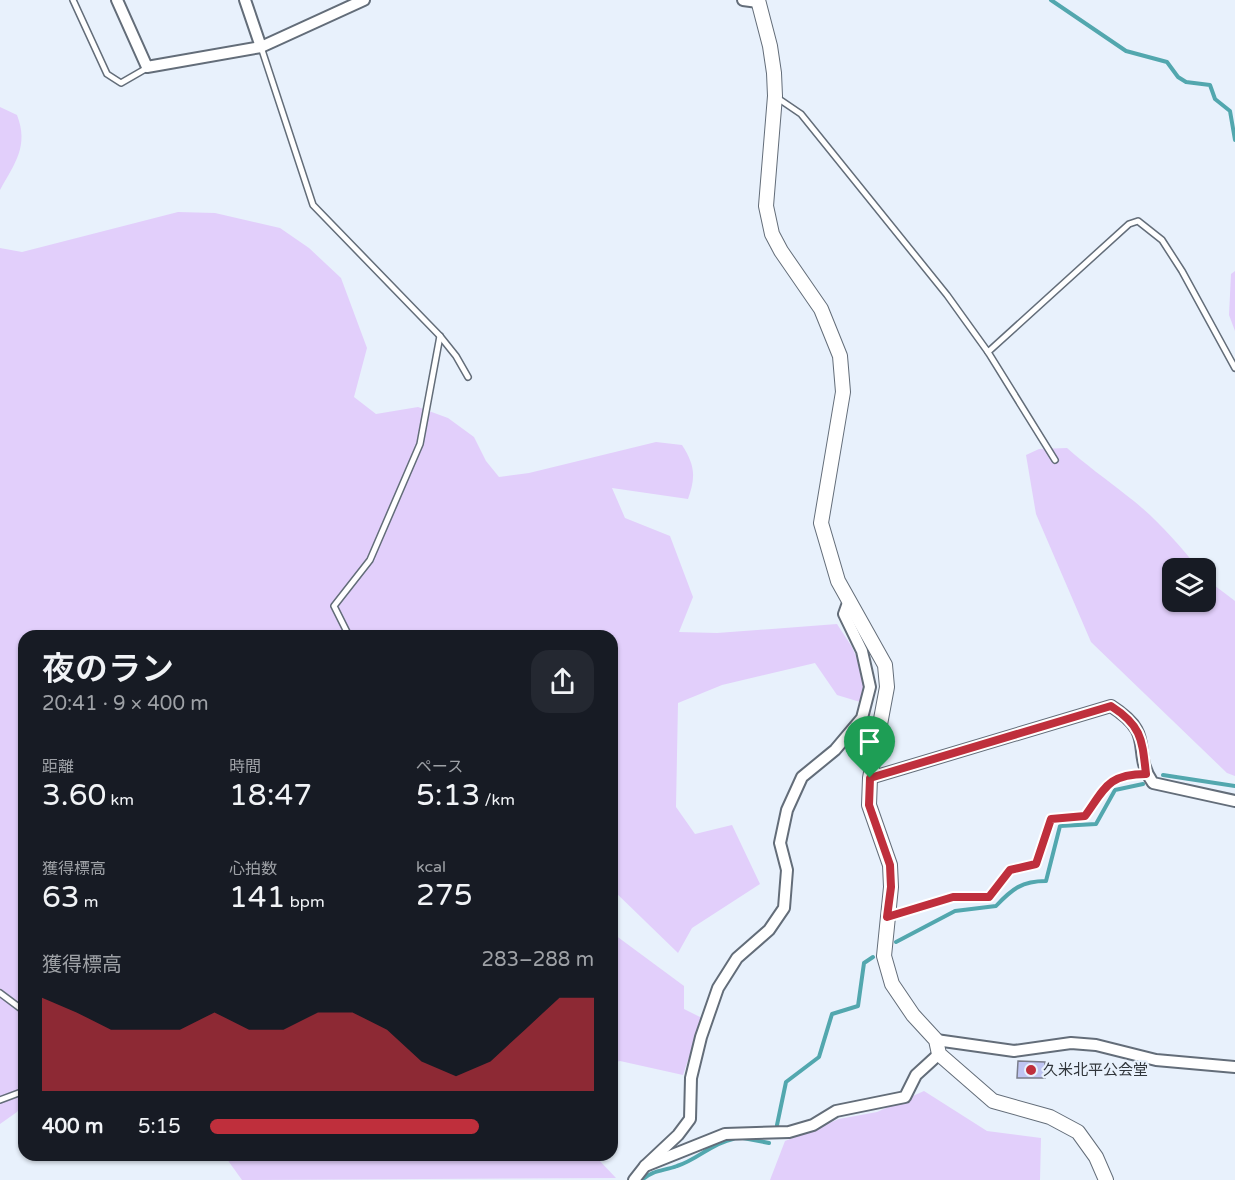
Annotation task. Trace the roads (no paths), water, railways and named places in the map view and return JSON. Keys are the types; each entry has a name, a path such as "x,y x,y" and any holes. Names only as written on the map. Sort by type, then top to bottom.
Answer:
{"street":[{"path":"117,0 147,68 261,47 364,0"},
{"path":"245,0 261,47"},
{"path":"743,0 758,1 770,46 775,96 766,206 772,234 821,309 840,356 843,392 821,523 838,581 885,665 887,687 870,778 869,805 890,865 891,887 884,956 891,984 913,1015 936,1040 939,1054 993,1101 1050,1117 1078,1132 1096,1157 1106,1180"},
{"path":"634,1180 645,1166 678,1135 690,1119 691,1078 701,1037 718,988 737,958 769,930 784,908 787,870 780,843 787,810 802,777 835,750 862,718 870,687 862,651 844,614 849,600"},
{"path":"870,778 1111,706 1130,718 1141,736 1146,774 1153,783 1235,801"},
{"path":"936,1040 1014,1051 1071,1043 1096,1045 1156,1059 1235,1067"},
{"path":"645,1166 725,1134 789,1132 813,1125 836,1111 905,1097 916,1075 939,1054"}],"lane":[{"path":"73,0 107,74 121,83 147,68"},
{"path":"261,47 313,205 440,336 468,377"},
{"path":"775,96 801,114 948,295 988,352 1055,460"},
{"path":"988,352 1129,224 1138,221 1162,240 1199,297 1209,323 1235,368"},
{"path":"346,630 334,606 370,560 420,444 440,336"},
{"path":"887,917 953,897 989,897 1010,870 1036,864 1051,819 1085,816 1111,780 1133,774 1146,774"},
{"path":"0,993 18,1006"},
{"path":"0,1100 18,1093"}],"waterway":[{"path":"1051,0 1126,51 1167,62 1178,77 1186,82 1210,85 1215,99 1230,111 1235,140"},
{"path":"1163,775 1235,786"},
{"path":"896,942 955,911 996,906 1018,887 1046,881 1060,826 1096,824 1115,790 1143,784"},
{"path":"777,1125 786,1082 819,1057 832,1014 858,1006 864,963 873,957"},
{"path":"743,1138 769,1143"},
{"path":"642,1180 654,1172 684,1163 718,1144 733,1139"}],"place":[{"name":"久米北平公会堂","path":"1031,1070"}]}
